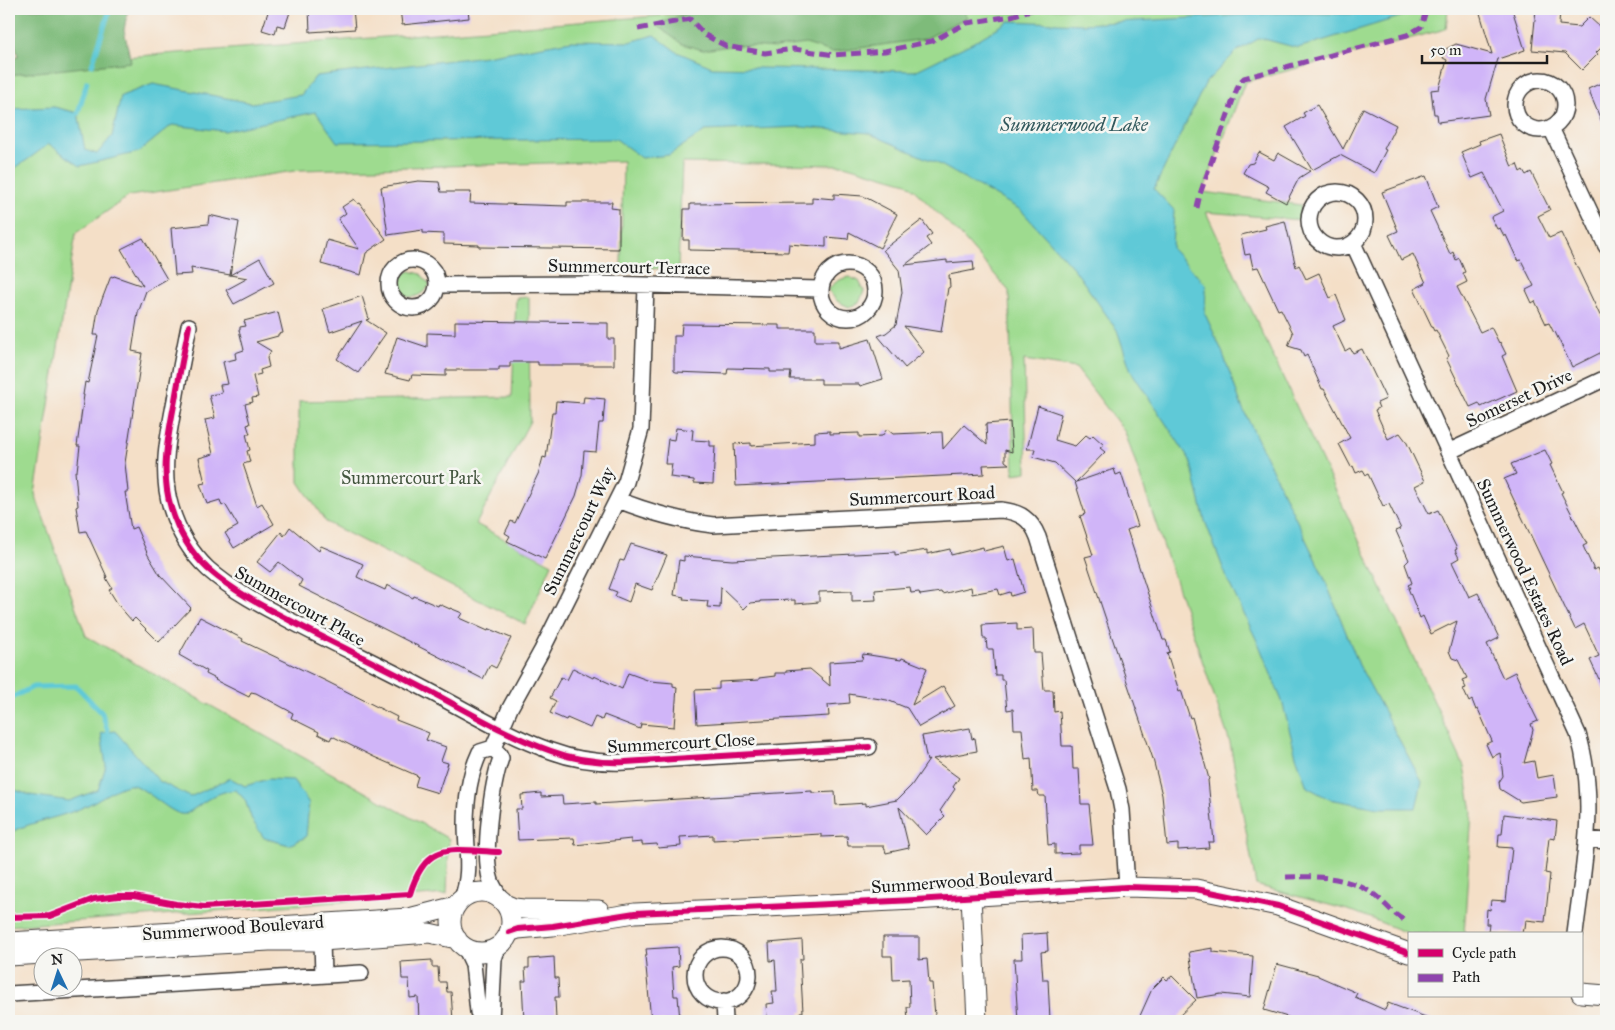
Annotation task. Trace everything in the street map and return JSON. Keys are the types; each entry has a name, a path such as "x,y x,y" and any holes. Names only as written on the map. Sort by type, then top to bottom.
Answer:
{"street":[{"path":"1550,128 1606,246"},
{"name":"Summerwood Estates Road","path":"1353,243 1578,734 1585,761 1589,790 1587,839 1575,932"},
{"name":"Summercourt Terrace","path":"438,285 600,284 820,289"},
{"name":"Summercourt Way","path":"459,902 468,876 466,825 469,782 475,763 480,752 493,748 510,708 542,650 626,482 641,429 646,286"},
{"name":"Summercourt Place","path":"189,326 168,434 165,482 171,509 182,534 194,554 229,586 257,603 501,729"},
{"name":"Somerset Drive","path":"1448,452 1606,378"},
{"name":"Summercourt Road","path":"618,500 653,514 693,523 713,525 1000,510 1012,511 1023,516 1030,522 1038,537 1091,707 1112,765 1122,810 1127,887"},
{"name":"Summercourt Close","path":"501,729 551,751 591,762 608,763 869,747"},
{"path":"491,1021 494,959 498,948 509,932 512,917 491,881 488,860 490,812 501,758 493,748"},
{"path":"1587,839 1606,841"},
{"name":"Summerwood Boulevard","path":"509,932 518,929 553,926 635,913 915,900 1127,887 1196,889 1278,906 1408,952"},
{"path":"482,1021 478,1012 473,964 451,929 452,912 459,902 476,891 483,891 504,901"},
{"path":"971,896 977,1021"},
{"name":"Summerwood Boulevard","path":"504,901 514,908 524,909 604,910 635,913"},
{"name":"Summerwood Boulevard","path":"9,942 409,918 459,902"},
{"name":"Summerwood Boulevard","path":"9,956 429,934 460,942"},
{"name":"Summerwood Boulevard","path":"322,941 323,975"},
{"path":"460,942 476,952 498,948"},
{"path":"9,994 361,973"},
{"path":"1582,993 1606,996"},
{"path":"724,1001 725,1021"}],"green space":[{"path":"12,9 128,9 124,30 131,62 9,75 9,61 18,56 12,32"},
{"path":"730,9 962,9 967,17 925,39 831,52 806,44 775,48 737,45 703,50 682,44 656,25 692,11"},
{"path":"747,9 1448,9 1446,29 1245,82 1203,192 1301,205 1300,220 1206,212 1464,766 1472,811 1464,932 1408,932 1408,934 1355,912 1256,885 1230,743 1125,432 1076,368 1024,360 1027,472 1014,474 1009,291 963,238 907,183 844,165 682,163 678,269 621,268 623,161 301,170 129,196 76,233 35,494 86,636 449,839 447,894 9,926 9,66"},
{"path":"410,271 421,274 430,285 414,297 406,296 399,288 400,277"},
{"path":"849,277 859,281 864,291 859,303 849,307 837,301 828,290 837,282"},
{"name":"Summercourt Park","path":"529,297 530,421 476,524 552,564 525,624 326,522 299,482 299,401 512,397 516,298"}],"water":[{"name":"Summerwood Lake","path":"1281,13 1406,15 1298,48 1260,38 1237,51 1206,82 1154,189 1174,210 1172,249 1206,285 1205,314 1222,351 1242,407 1323,575 1359,665 1422,782 1416,808 1379,808 1329,799 1307,787 1296,756 1282,701 1259,645 1228,581 1205,521 1190,460 1131,371 1117,330 1075,270 1021,210 939,164 868,133 801,127 705,131 669,155 642,158 616,139 337,142 316,112 224,131 172,125 139,152 80,166 49,144 9,172 9,109 54,107 78,113 85,150 97,154 112,136 121,96 153,84 252,103 301,95 316,76 486,56 571,41 630,42 654,35 677,52 712,67 915,71 974,42 1009,21 1082,24"},
{"path":"115,731 159,781 190,797 230,778 245,786 268,779 293,780 309,803 306,837 289,845 264,838 252,820 245,800 236,790 216,795 190,812 180,814 145,791 132,785 117,789 69,813 28,825 9,833 9,788 30,795 69,801 98,790 106,766 101,733"}],"building":[{"path":"269,9 291,9 285,27 277,25 275,34 262,30"},
{"path":"309,9 353,9 355,29 310,32"},
{"path":"400,9 468,9 469,18 402,25"},
{"path":"1494,9 1512,9 1525,50 1498,59 1486,99 1489,115 1438,122 1437,114 1434,114 1431,90 1439,89 1447,60 1443,58 1446,49 1456,44 1492,54 1480,13"},
{"path":"1536,9 1560,9 1559,25 1579,27 1589,17 1600,27 1606,21 1606,43 1582,70 1565,53 1532,50"},
{"path":"1606,81 1606,132 1588,89"},
{"path":"1317,105 1343,149 1363,108 1396,125 1374,173 1340,155 1312,170 1286,127 1305,116 1303,113"},
{"path":"1499,134 1512,167 1517,164 1520,172 1523,170 1526,175 1531,172 1550,210 1538,216 1549,238 1561,233 1606,328 1606,350 1572,367 1555,332 1549,323 1546,324 1535,301 1532,303 1526,290 1534,286 1521,260 1518,261 1506,235 1504,236 1500,228 1497,229 1491,217 1503,211 1484,173 1472,178 1461,152 1480,144 1479,141"},
{"path":"1259,152 1274,160 1278,153 1310,171 1299,178 1286,203 1266,192 1269,187 1243,173 1248,164 1253,163"},
{"path":"1426,176 1438,207 1430,211 1450,254 1453,252 1456,260 1459,258 1465,272 1463,273 1467,282 1457,287 1480,332 1491,327 1500,342 1506,354 1502,356 1517,391 1481,407 1479,403 1470,407 1446,358 1449,356 1436,330 1434,331 1414,289 1426,283 1413,254 1401,260 1389,235 1398,231 1382,192"},
{"path":"418,181 439,182 441,192 471,192 470,203 567,206 567,202 612,202 611,208 619,209 619,249 479,247 479,245 444,244 444,234 423,233 423,230 388,235 381,187"},
{"path":"834,194 863,196 897,214 880,248 849,232 848,239 826,237 826,247 789,244 788,252 689,250 689,240 683,240 684,209 690,209 690,204 812,203 812,197 834,199"},
{"path":"354,199 358,204 360,203 386,239 366,253 361,275 321,264 327,240 359,249 338,219 346,213 342,207"},
{"path":"209,215 239,222 230,275 191,268 192,274 175,275 171,228 208,224"},
{"path":"922,220 932,234 926,238 931,245 905,265 947,260 947,263 973,261 974,270 949,275 950,287 948,288 941,332 904,326 924,352 905,368 878,336 886,333 896,325 902,292 899,270 883,250"},
{"path":"1285,221 1296,267 1299,265 1306,279 1319,273 1330,298 1336,295 1346,320 1333,326 1345,351 1350,348 1353,353 1362,349 1386,399 1377,403 1379,408 1375,410 1388,439 1400,433 1406,441 1425,481 1415,486 1429,514 1438,510 1457,549 1455,550 1459,558 1452,562 1469,597 1478,593 1499,638 1487,644 1503,678 1515,672 1538,721 1531,724 1533,730 1524,763 1534,761 1537,778 1554,775 1557,797 1521,802 1500,789 1499,782 1503,776 1500,753 1492,757 1486,744 1492,741 1478,709 1476,710 1472,700 1469,702 1463,689 1466,688 1462,680 1467,678 1458,660 1452,658 1449,651 1457,621 1431,634 1423,616 1420,618 1408,588 1410,588 1408,585 1412,583 1405,564 1409,560 1396,531 1401,529 1389,504 1383,506 1368,474 1366,475 1363,470 1356,473 1353,466 1351,467 1339,444 1350,438 1324,389 1322,389 1307,355 1304,357 1301,350 1288,346 1293,333 1281,309 1278,310 1258,267 1253,268 1250,254 1245,255 1241,235 1266,229 1265,226"},
{"path":"143,238 167,279 146,291 138,313 132,351 142,353 125,463 128,492 125,492 131,529 136,527 148,555 160,575 191,608 159,642 135,618 132,621 119,606 109,590 112,588 86,531 80,532 76,507 78,506 75,471 77,471 80,446 77,446 85,382 88,383 98,335 94,335 98,310 111,276 143,286 121,249"},
{"path":"260,258 274,283 234,304 226,290 248,278 230,275"},
{"path":"362,296 369,319 366,320 386,333 358,373 337,359 362,321 330,332 323,309"},
{"path":"278,312 283,333 256,342 271,351 267,358 269,367 260,370 261,374 253,376 258,397 252,398 253,402 245,404 250,424 247,425 250,434 246,434 250,450 247,451 250,462 243,464 257,506 262,503 274,524 234,548 225,533 238,526 225,504 222,506 220,500 207,504 200,484 205,483 199,458 213,454 205,420 215,418 209,395 222,393 220,385 228,384 223,362 236,359 235,353 244,350 239,330 240,327 246,326 244,321"},
{"path":"455,321 608,323 608,339 614,339 614,365 538,365 538,362 510,362 510,367 499,367 499,370 446,370 446,376 412,375 410,380 385,374 397,337 427,347 427,333 455,334"},
{"path":"682,324 780,325 780,329 815,329 815,341 839,341 839,348 870,339 883,379 860,386 859,384 821,384 821,379 790,379 791,372 770,372 770,369 728,368 727,374 676,372 674,371 674,336 681,336"},
{"path":"584,397 605,399 603,423 599,423 596,452 584,451 582,475 576,496 545,559 507,541 510,536 505,533 511,521 515,523 539,472 543,457 546,458 552,412 555,412 556,401 583,403"},
{"path":"1038,406 1061,414 1055,440 1075,446 1086,435 1090,438 1093,435 1104,445 1100,448 1105,452 1076,482 1114,469 1116,475 1121,473 1138,526 1127,530 1163,640 1166,640 1170,652 1167,653 1179,691 1181,690 1190,718 1192,717 1209,779 1214,842 1208,842 1209,848 1178,850 1178,844 1167,845 1162,795 1153,759 1085,557 1093,555 1080,516 1085,514 1075,482 1055,463 1033,457 1035,449 1027,449"},
{"path":"1010,422 1012,452 1005,450 1005,461 1009,464 983,465 984,474 736,486 734,444 751,443 751,446 815,442 815,432 830,431 830,434 859,433 859,437 882,436 887,429 893,434 942,432 943,449 964,425 987,445 986,424"},
{"path":"676,428 693,430 692,440 710,441 710,446 715,446 713,484 694,483 694,480 670,477 672,464 665,464 668,439 674,440"},
{"path":"1545,450 1563,492 1561,493 1587,544 1583,546 1594,570 1598,568 1606,586 1606,694 1590,660 1599,656 1584,624 1575,629 1504,479 1516,474 1511,464"},
{"path":"290,527 319,551 321,546 363,564 357,577 385,590 387,585 413,598 414,596 438,606 439,604 450,608 462,613 459,618 488,631 489,629 511,638 496,668 490,665 483,679 299,586 302,580 279,562 270,572 257,562 281,532 284,536"},
{"path":"631,544 667,555 652,590 635,584 629,602 615,596 617,592 609,589 620,560 624,561"},
{"path":"1004,546 1008,561 1015,559 1024,592 1011,596 1010,592 1000,595 998,589 972,594 971,587 942,594 941,592 920,595 919,592 911,593 910,587 875,590 876,600 852,601 852,591 819,592 819,602 795,604 795,600 760,601 750,603 744,609 721,587 720,608 707,607 708,601 683,599 684,597 674,595 679,560 684,561 684,556 732,560 895,552 895,555 927,550 927,554 950,549 951,555 983,547 984,551"},
{"path":"200,617 243,639 242,641 397,717 396,720 429,733 426,740 446,747 441,761 448,763 438,793 415,786 418,776 332,736 330,740 318,734 319,732 291,718 293,713 256,693 251,692 249,697 215,680 206,674 207,671 179,655"},
{"path":"1017,623 1017,630 1033,629 1034,653 1041,653 1044,690 1053,690 1054,712 1060,711 1062,746 1072,746 1073,769 1079,769 1081,804 1089,804 1093,845 1079,845 1079,853 1055,854 1055,844 1048,845 1045,796 1039,796 1038,791 1033,791 1031,758 1025,759 1022,729 1014,729 1013,709 1007,710 1004,680 1001,680 1001,675 995,675 993,649 987,649 986,638 983,638 982,625"},
{"path":"863,654 901,660 902,658 927,668 912,705 943,686 955,706 919,727 907,708 887,700 849,694 850,703 828,705 829,716 697,724 695,690 719,689 719,682 759,680 759,678 775,676 775,673 810,669 830,686 829,662 862,660"},
{"path":"573,668 622,689 628,673 650,681 673,683 673,686 677,687 674,727 641,724 640,729 604,715 602,720 595,717 590,728 550,713 556,701 550,698 561,677 567,680"},
{"path":"970,728 972,739 975,738 977,751 933,759 959,778 953,787 955,789 940,811 945,816 926,835 899,807 909,848 886,853 884,846 848,846 847,836 821,837 821,834 713,840 713,835 680,837 681,846 658,848 657,844 642,845 642,842 631,843 631,839 575,845 574,838 518,840 516,809 522,809 521,795 541,793 541,797 562,796 563,804 596,802 596,804 812,791 812,793 835,792 836,805 866,803 866,806 897,800 911,786 929,760 927,761 922,736"},
{"path":"1504,814 1557,821 1555,839 1549,838 1545,873 1550,874 1545,922 1526,920 1522,932 1488,932 1489,924 1486,924 1487,909 1490,910 1491,900 1506,901 1512,848 1498,847 1499,834 1502,834"},
{"path":"1047,933 1048,951 1041,952 1043,980 1048,980 1050,1020 1018,1021 1014,959 1022,959 1021,935"},
{"path":"883,937 919,937 919,960 927,959 929,983 932,983 935,1015 929,1021 908,1021 907,1007 910,1007 909,979 893,980 892,956 883,956"},
{"path":"802,940 803,959 800,959 803,1012 800,1012 801,1020 772,1021 772,1018 767,1018 766,1004 774,1003 772,991 777,991 775,960 770,961 769,943"},
{"path":"678,947 679,966 672,967 674,996 678,996 680,1021 651,1021 646,949"},
{"path":"1213,948 1213,952 1253,956 1250,997 1221,994 1197,998 1189,952"},
{"path":"554,957 555,978 558,978 559,997 555,997 556,1020 524,1021 522,981 526,981 525,968 529,968 529,959"},
{"path":"432,960 432,967 438,967 439,982 446,982 447,992 451,992 453,1021 419,1021 418,997 410,998 409,979 402,979 401,962"},
{"path":"1277,964 1318,975 1357,993 1355,997 1385,1010 1388,1003 1431,1019 1431,1021 1301,1021 1264,1010"},
{"path":"1172,976 1196,1000 1179,1016 1177,1021 1146,1021 1139,1018 1152,989 1164,977 1167,980"}],"waterway":[{"path":"92,65 110,9"},
{"path":"78,113 87,82"},
{"path":"9,699 33,687 76,686 102,713 108,732"}],"marked path":[{"path":"638,29 690,19 705,35 726,46 765,53 794,49 834,55 885,51 932,41 967,23 1011,16 1034,9"},
{"path":"1197,208 1200,194 1239,83 1244,78 1407,35 1421,27 1425,9"},
{"path":"1286,877 1320,877 1352,883 1372,893 1404,920"}],"cycle path":[{"path":"189,326 166,454 168,495 177,525 196,556 208,569 248,598 504,731 569,757 606,762 625,762 869,747"},
{"path":"9,917 50,916 94,899 118,896 134,896 204,907 410,894 416,877 424,864 433,856 454,850 499,852"},
{"path":"509,932 518,929 553,926 635,913 915,900 1127,887 1196,889 1278,906 1408,953"}]}
